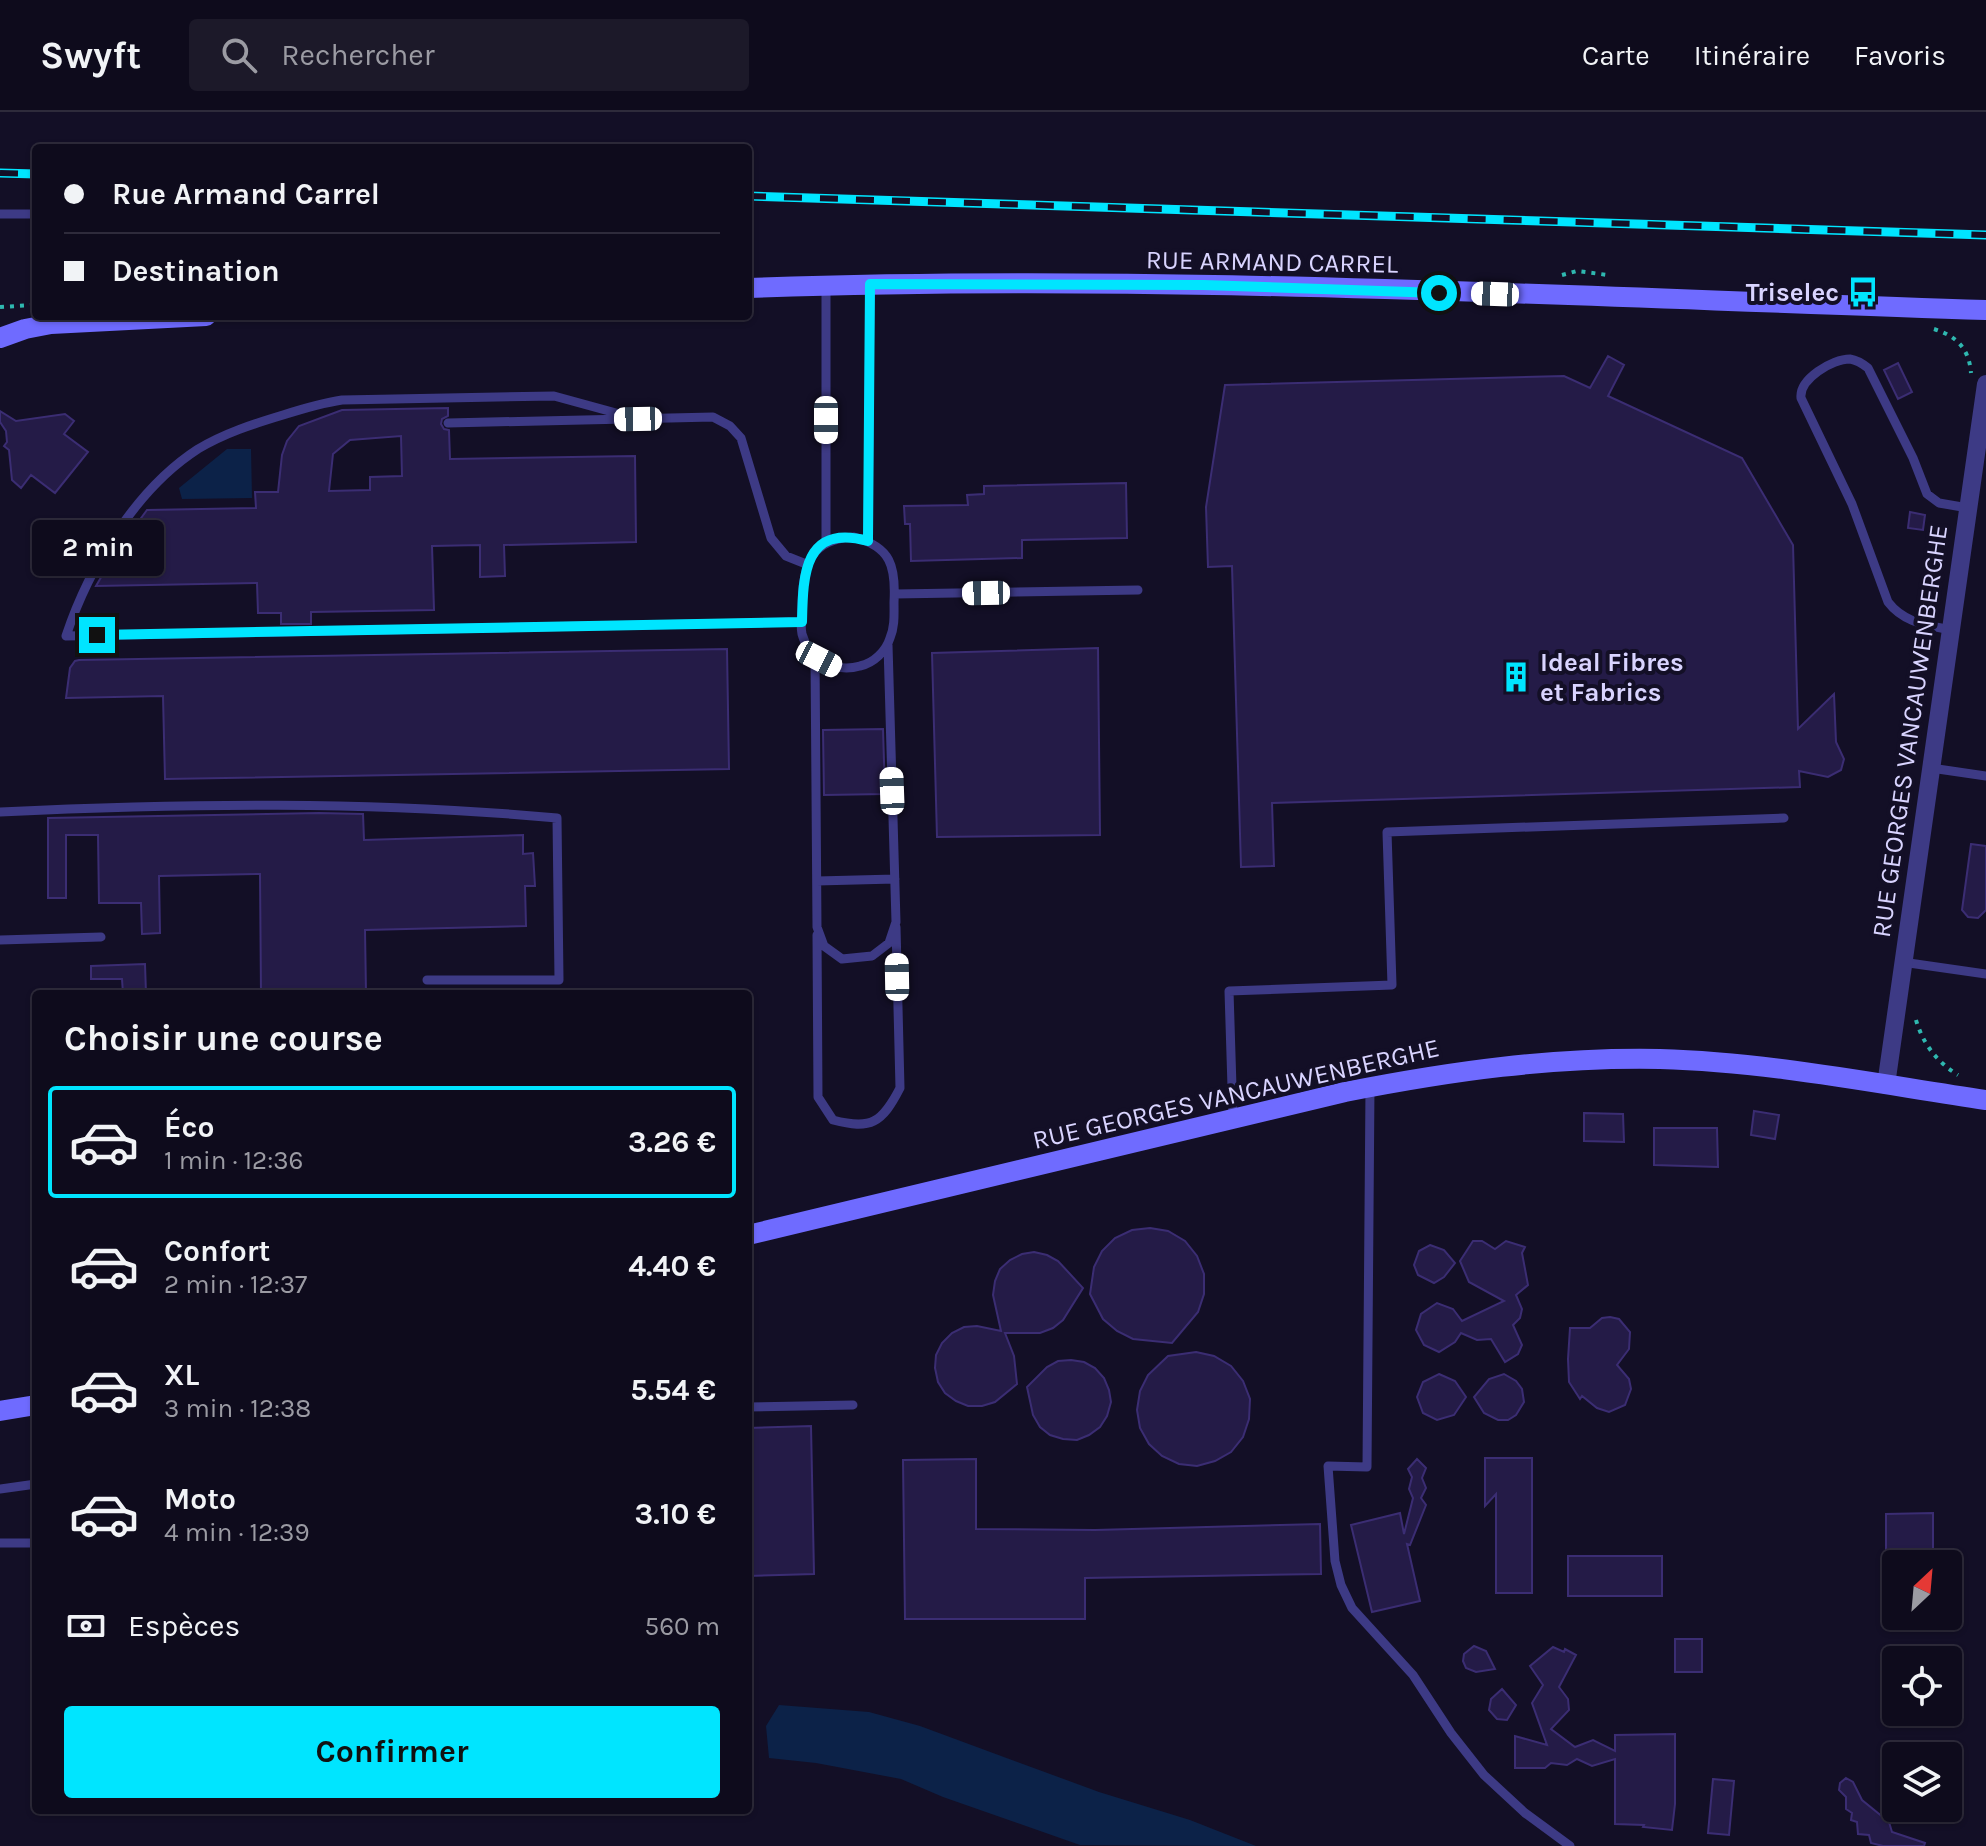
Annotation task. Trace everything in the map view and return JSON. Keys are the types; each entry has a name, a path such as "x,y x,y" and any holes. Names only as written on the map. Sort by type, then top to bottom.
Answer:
{"street":[{"name":"RUE ARMAND CARREL","path":"752,288 870,284 1264,286 1986,310"},
{"path":"0,338 51,324 128,320"},
{"name":"RUE GEORGES VANCAUWENBERGHE","path":"1886,1085 1968,508 1982,442 1985,390"},
{"name":"RUE GEORGES VANCAUWENBERGHE","path":"752,1234 1370,1087 1438,1073 1490,1067 1622,1059 1714,1063 1976,1098"},
{"path":"0,1411 32,1406"}],"lane":[{"path":"0,214 32,214"},
{"path":"868,541 870,284"},
{"path":"826,285 826,543"},
{"path":"1951,630 1911,621 1897,613 1888,602 1852,504 1801,398 1800,391 1806,380 1844,360 1863,364 1868,368 1913,458 1927,494 1939,503 1968,508"},
{"path":"638,419 554,396 357,400 320,404 244,427 184,459 142,502 114,536 98,563 66,636 802,622"},
{"path":"448,423 713,417 730,426 741,438 771,538 786,556 806,564"},
{"path":"815,656 818,1097 833,1120 857,1126 876,1122 890,1108 900,1088 888,645 893,629 895,575 890,560 881,549 868,541 854,537 826,543 814,552 806,564 803,578 801,632 808,647 815,656 833,666 849,669 871,661 888,645"},
{"path":"895,594 1138,590"},
{"path":"1931,768 1986,776"},
{"path":"0,812 358,805 557,818 559,980 427,980"},
{"path":"1233,1119 1229,991 1392,985 1387,832 1784,818"},
{"path":"817,881 895,879"},
{"path":"817,927 824,946 842,959 872,956 889,943 896,922"},
{"path":"0,940 101,937"},
{"path":"1902,962 1986,974"},
{"path":"1370,1087 1367,1467 1328,1466 1337,1573 1352,1608 1413,1675 1442,1721 1477,1767 1511,1802 1570,1846"},
{"path":"752,1407 853,1405"},
{"path":"0,1489 32,1485"},
{"path":"0,1543 32,1543"}],"path":[{"path":"0,307 32,305"},
{"path":"1935,308 1934,330 1956,338 1967,353 1971,371 1969,394 1985,390"},
{"path":"1914,1013 1920,1033 1932,1053 1950,1070 1969,1079 1976,1098"}],"water":[{"path":"227,449 251,449 252,498 182,499 179,488"},
{"path":"779,1705 869,1712 920,1726 1256,1846 1080,1845 901,1779 816,1763 769,1758 766,1726"}],"building":[{"name":"Ideal Fibres et Fabrics","path":"1608,356 1624,365 1608,396 1742,458 1793,545 1798,729 1834,694 1836,742 1844,759 1841,770 1828,777 1799,771 1800,787 1272,803 1274,866 1241,867 1232,566 1208,567 1206,507 1225,385 1564,376 1590,388"},
{"path":"1898,363 1912,392 1898,399 1884,370"},
{"path":"448,408 448,416 442,419 441,424 449,430 450,459 635,456 636,542 504,545 505,576 480,577 480,545 432,546 434,610 311,612 311,624 281,624 281,613 258,613 257,583 96,586 147,510 256,508 255,492 278,492 282,455 287,441 299,426 342,410","holes":["401,436 402,476 370,477 370,490 329,491 333,454 350,440"]},
{"path":"0,411 16,421 65,414 74,421 64,434 88,452 55,493 31,475 21,488 12,480 9,450 4,446 7,442 6,431 0,422"},
{"path":"1126,483 1127,538 1022,540 1022,558 911,561 910,524 905,524 904,506 968,505 967,495 984,494 984,486"},
{"path":"1910,512 1925,515 1923,530 1908,528"},
{"path":"1098,648 1100,835 937,837 932,653"},
{"path":"727,649 729,769 165,779 163,696 66,698 70,668 79,660"},
{"path":"883,729 885,794 824,795 823,730"},
{"path":"363,814 364,840 523,835 523,854 533,853 535,886 525,886 526,926 365,930 366,990 261,990 260,874 159,876 160,933 142,934 141,903 99,903 98,835 66,835 66,898 48,898 48,818"},
{"path":"1971,844 1986,846 1986,910 1978,918 1968,917 1962,910"},
{"path":"145,964 146,990 123,990 122,979 91,979 91,966"},
{"path":"1754,1111 1779,1115 1775,1139 1751,1135"},
{"path":"1584,1113 1623,1114 1624,1142 1584,1141"},
{"path":"1654,1128 1717,1128 1718,1167 1654,1165"},
{"path":"1150,1228 1168,1231 1185,1241 1197,1256 1204,1274 1204,1294 1198,1312 1172,1343 1133,1339 1117,1331 1103,1319 1090,1294 1094,1267 1102,1251 1115,1238 1132,1230"},
{"path":"1473,1241 1482,1241 1495,1249 1506,1241 1525,1247 1522,1253 1528,1285 1516,1295 1522,1309 1520,1318 1513,1325 1522,1345 1518,1354 1505,1362 1491,1339 1477,1340 1461,1333 1455,1342 1439,1352 1424,1345 1416,1330 1421,1314 1437,1303 1453,1309 1462,1321 1504,1301 1469,1282 1460,1261"},
{"path":"1430,1245 1444,1250 1455,1263 1444,1277 1434,1283 1418,1275 1414,1265 1419,1251"},
{"path":"1034,1252 1058,1261 1083,1288 1063,1320 1053,1328 1040,1333 1005,1333 1014,1356 1017,1384 995,1402 982,1406 968,1406 956,1401 945,1393 938,1382 936,1355 942,1343 964,1327 1001,1331 993,1295 1000,1269 1022,1254"},
{"path":"1602,1318 1619,1319 1630,1332 1629,1349 1617,1365 1629,1379 1631,1389 1625,1405 1609,1412 1597,1408 1582,1396 1580,1399 1569,1382 1568,1359 1570,1328 1590,1328"},
{"path":"1196,1352 1214,1356 1231,1366 1243,1381 1250,1399 1249,1419 1243,1437 1231,1452 1197,1466 1179,1464 1162,1456 1149,1444 1140,1428 1137,1410 1140,1391 1148,1375 1168,1356"},
{"path":"1071,1360 1095,1368 1104,1378 1111,1402 1100,1427 1077,1440 1050,1435 1040,1427 1033,1415 1027,1387 1047,1367 1058,1361"},
{"path":"1439,1374 1455,1381 1466,1397 1454,1415 1437,1420 1423,1413 1417,1397 1423,1382"},
{"path":"1504,1374 1522,1389 1524,1402 1516,1415 1508,1420 1498,1420 1484,1413 1474,1397 1489,1379"},
{"path":"811,1426 814,1574 752,1576 752,1428"},
{"path":"1485,1458 1532,1458 1532,1593 1496,1593 1496,1494 1485,1506"},
{"path":"976,1459 976,1529 1095,1530 1320,1524 1321,1574 1085,1578 1085,1619 905,1619 903,1460"},
{"path":"1417,1459 1426,1468 1422,1478 1426,1488 1421,1498 1426,1505 1410,1545 1407,1544 1420,1601 1372,1612 1351,1525 1400,1513 1404,1534 1413,1498 1409,1489 1412,1477 1408,1469"},
{"path":"1933,1513 1933,1550 1886,1550 1886,1514"},
{"path":"1568,1556 1662,1556 1662,1596 1568,1596"},
{"path":"1675,1639 1702,1639 1702,1672 1675,1672"},
{"path":"1474,1646 1486,1651 1495,1669 1476,1672 1466,1668 1464,1654"},
{"path":"1553,1647 1576,1655 1559,1687 1568,1699 1569,1710 1551,1729 1575,1747 1593,1740 1615,1751 1615,1735 1675,1734 1672,1830 1615,1824 1615,1759 1592,1766 1577,1759 1567,1765 1551,1763 1545,1768 1515,1768 1515,1736 1547,1745 1532,1703 1543,1685 1530,1666"},
{"path":"1502,1689 1516,1705 1507,1720 1497,1719 1489,1710 1491,1699"},
{"path":"1846,1778 1853,1782 1862,1800 1882,1816 1882,1822 1889,1822 1892,1832 1925,1843 1924,1846 1883,1846 1871,1843 1869,1835 1858,1834 1857,1822 1851,1820 1852,1813 1846,1809 1846,1797 1839,1790 1840,1783"},
{"path":"1713,1779 1734,1781 1729,1835 1708,1833"}],"railway":[{"path":"0,173 32,174"},
{"path":"752,196 1986,235"}],"place":[{"name":"Triselec","path":"1863,292"},
{"name":"Ideal Fibres et Fabrics","path":"1516,677"}],"route":[{"path":"97,635 802,622 803,578 806,564 814,552 840,538 854,537 868,541 870,284 1203,285 1439,293"}]}
